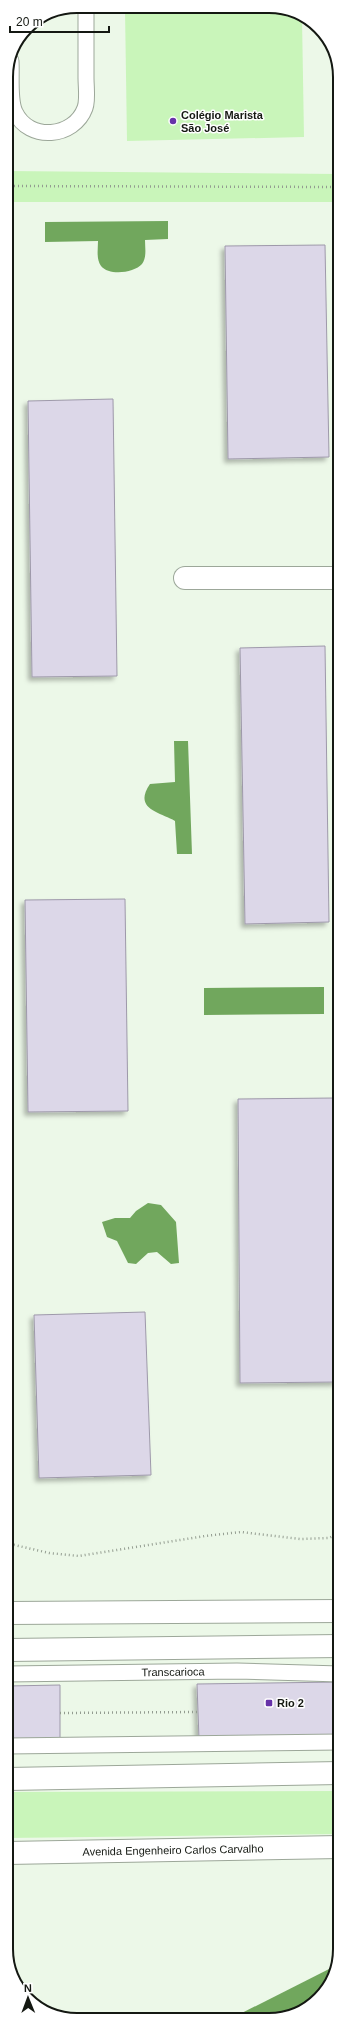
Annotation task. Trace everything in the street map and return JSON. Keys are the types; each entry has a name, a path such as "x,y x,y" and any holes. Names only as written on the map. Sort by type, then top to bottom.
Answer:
{"main road":[{"path":"185,578 333,578"},
{"path":"13,1613 333,1611"},
{"path":"13,1650 333,1646"},
{"path":"13,1779 333,1773"},
{"name":"Avenida Engenheiro Carlos Carvalho","path":"13,1853 333,1847"}],"lane":[{"path":"13,98 15,112 28,128 47,134 62,131 76,122 85,108 86,13"},
{"name":"Transcarioca","path":"13,1674 236,1672 333,1674"},
{"path":"13,1746 333,1742"}],"path":[{"path":"13,186 333,187"},
{"path":"13,1545 49,1553 79,1556 205,1536 241,1532 300,1539 329,1538 333,1536"},
{"path":"60,1713 198,1712"}],"shaded area":[{"path":"125,13 269,13 290,16 302,23 304,137 127,141"},
{"path":"13,171 333,174 333,202 13,202"},
{"path":"168,221 168,239 145,240 144,261 138,267 128,271 115,272 101,266 98,257 98,241 45,242 45,222"},
{"path":"174,741 188,741 192,854 177,854 175,821 150,808 144,799 150,784 175,782"},
{"path":"324,987 324,1014 204,1015 204,988"},
{"path":"148,1203 161,1205 176,1222 179,1263 171,1264 157,1252 148,1253 136,1264 128,1263 117,1241 107,1237 102,1222 115,1218 130,1218 136,1211"},
{"path":"333,1791 333,1834 13,1838 13,1792"},
{"path":"329,1969 324,1981 317,1991 308,2000 297,2006 286,2011 269,2013 242,2013"}],"building":[{"path":"325,245 329,457 228,459 225,246"},
{"path":"113,399 117,676 32,677 28,401"},
{"path":"325,646 329,922 245,924 240,648"},
{"path":"125,899 128,1111 28,1112 25,900"},
{"path":"333,1098 333,1382 240,1383 238,1099"},
{"path":"145,1312 151,1475 39,1478 34,1315"},
{"name":"Rio 2","path":"333,1682 333,1738 199,1739 197,1684"},
{"path":"60,1685 60,1739 13,1740 13,1686"}],"place":[{"name":"Colégio Marista São José","path":"173,121"},
{"name":"Rio 2","path":"269,1703"}]}
